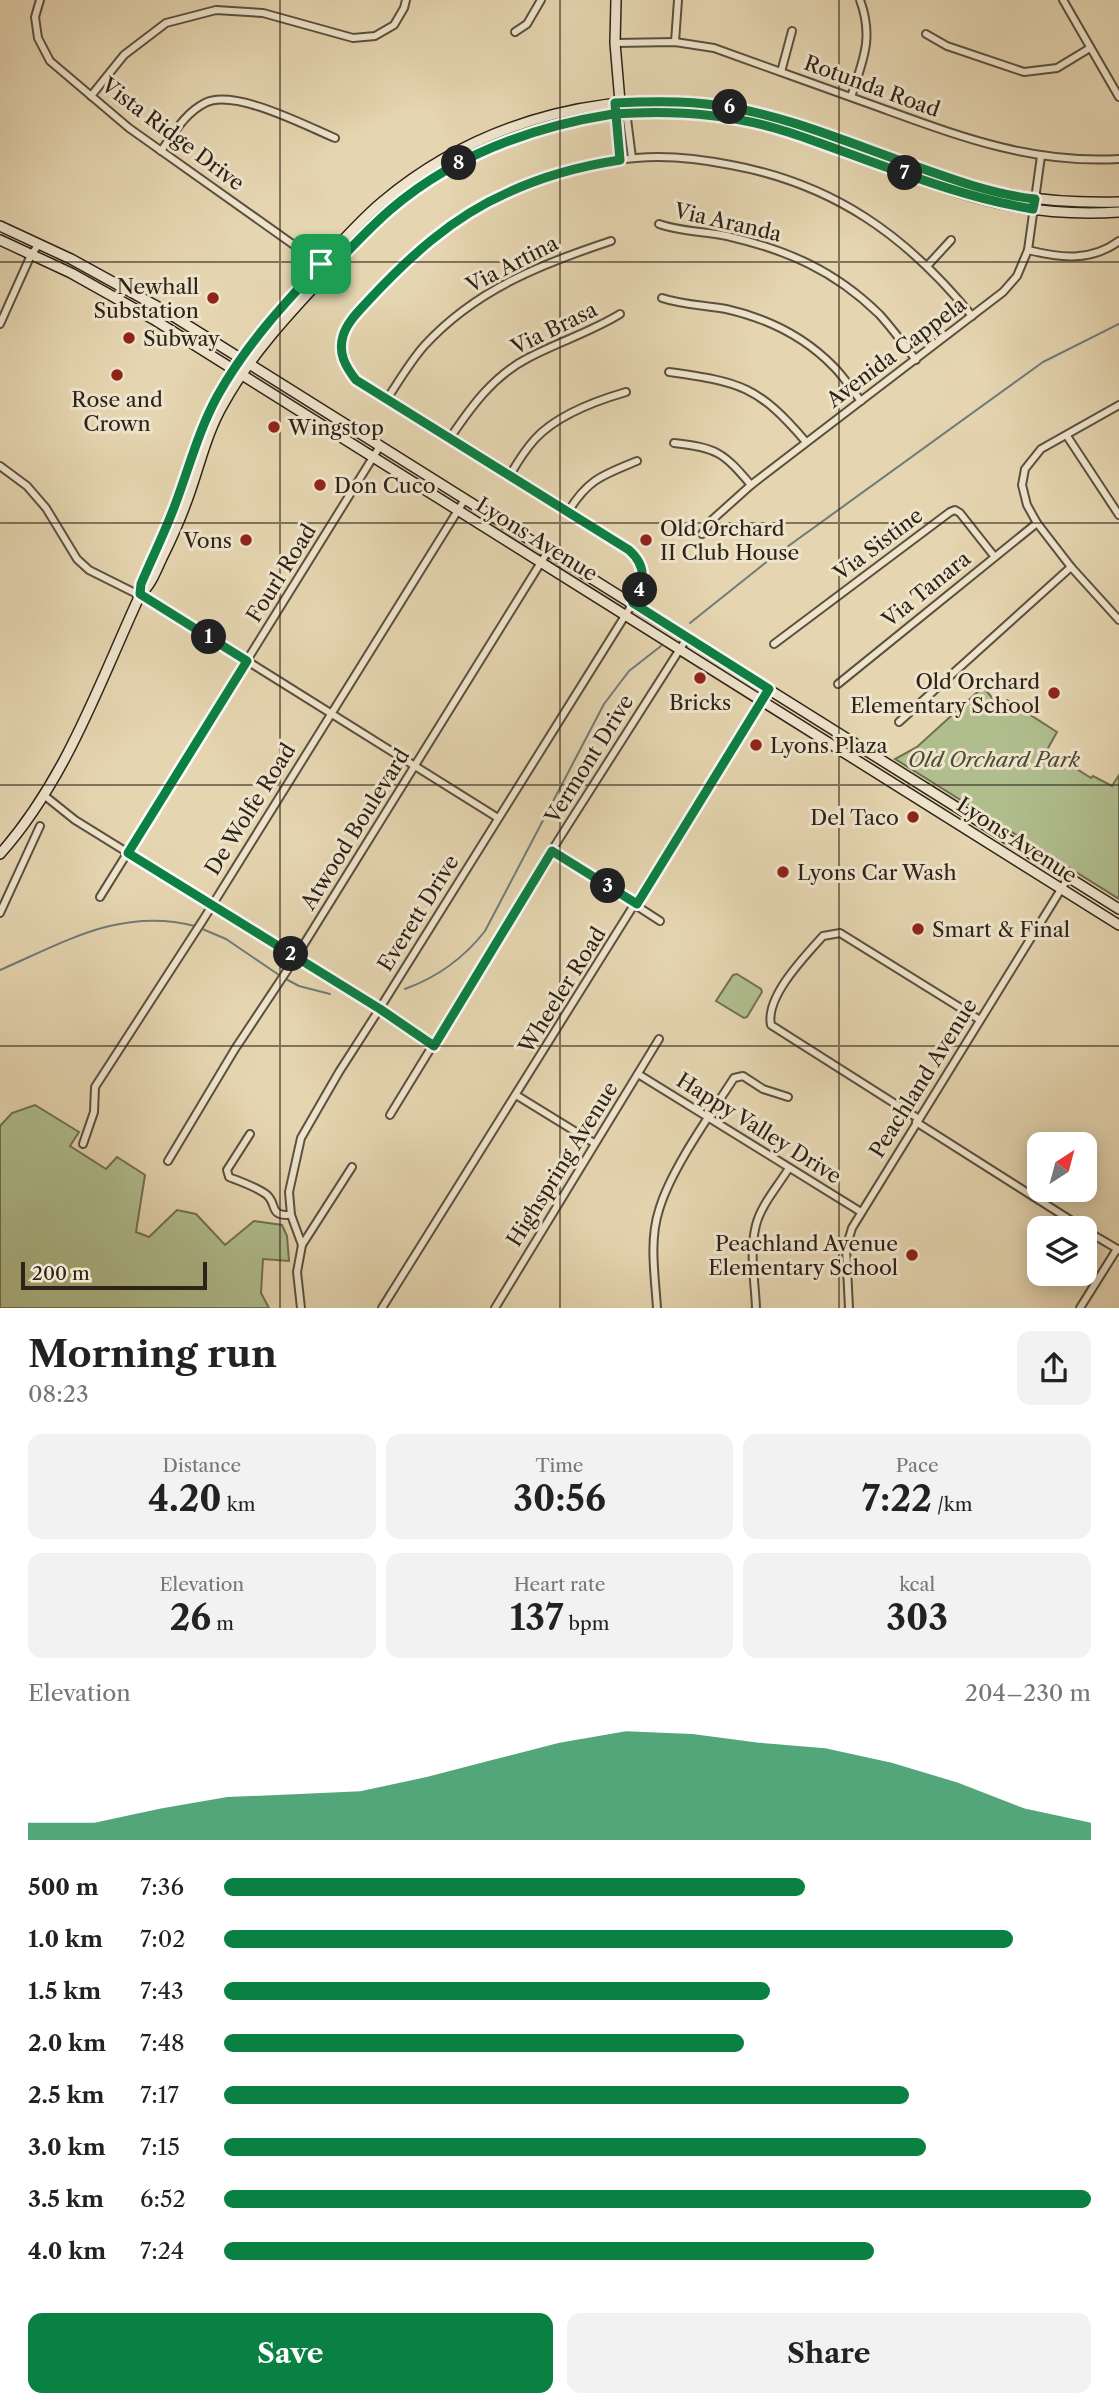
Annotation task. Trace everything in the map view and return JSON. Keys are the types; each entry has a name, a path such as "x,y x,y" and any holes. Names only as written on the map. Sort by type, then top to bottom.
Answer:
{"main road":[{"path":"616,0 615,43 620,102"},
{"path":"0,854 45,796 62,766 140,594 147,589 152,568 180,505 205,422 275,313 383,201 432,166 458,151 525,122 586,107 620,102 690,102 748,111 797,124 1034,204 1119,202"},
{"path":"244,362 360,238 390,210 455,164 527,133 556,124 626,113 683,113 740,120 779,129 976,198 1092,214 1119,212"},
{"name":"Lyons Avenue","path":"0,226 149,302 1119,909"},
{"name":"Lyons Avenue","path":"0,240 71,273 125,303 626,614 1119,925"},
{"path":"321,424 330,422 349,434 367,438"}],"street":[{"name":"Vista Ridge Drive","path":"40,0 35,17 38,38 50,61 129,128 329,271"},
{"path":"91,96 124,55 166,23 216,10 263,13 353,38 375,36 394,25 406,0"},
{"path":"515,32 527,24 541,0"},
{"path":"675,42 678,0"},
{"path":"851,97 866,51 868,36 867,19 860,0"},
{"path":"1063,0 1119,97"},
{"path":"781,72 792,31"},
{"path":"926,34 947,46 1024,72 1057,68 1090,48"},
{"name":"Rotunda Road","path":"615,43 675,42 714,48 958,136 1002,149 1041,156 1119,159"},
{"path":"161,151 183,119 207,101 235,100 263,108 335,138"},
{"path":"620,102 626,113 632,158"},
{"path":"620,102 616,114 620,160 670,158 712,161 762,170 837,199 882,227 928,265 972,316"},
{"name":"Avenida Cappela","path":"702,534 712,520 751,485 1003,292 1017,276 1028,250 1041,156"},
{"name":"Everett Drive","path":"302,1245 291,1215 289,1192 301,1138 338,1072 633,603 644,576 638,559 629,550 356,380 345,366 341,351 343,335 351,320 391,276 448,227 506,193 554,174 620,160"},
{"name":"Via Aranda","path":"659,224 675,230 721,235 769,246 815,266 851,289 880,315 916,360"},
{"name":"Via Artina","path":"387,399 423,347 465,308 494,288 529,271 611,240"},
{"path":"928,265 951,240"},
{"path":"1028,250 1066,258 1102,251 1119,241"},
{"path":"0,324 31,255 39,244"},
{"path":"662,298 679,304 753,316 782,328 834,367 861,401"},
{"name":"Via Brasa","path":"450,438 478,399 502,375 527,358 620,314"},
{"path":"669,372 721,379 745,388 781,413 806,442"},
{"path":"510,475 535,438 550,426 573,413 626,392"},
{"path":"1119,405 1041,449 1031,458 1023,477 1024,497 1037,523 1071,567 1119,620"},
{"path":"1067,436 1119,514"},
{"path":"674,443 705,447 718,452 730,460 751,485"},
{"name":"Fourl Road","path":"100,897 380,446"},
{"path":"568,512 586,486 604,474 637,461"},
{"path":"0,466 27,486 46,508 77,559 89,570 140,594 498,818"},
{"name":"De Wolfe Road","path":"83,1144 94,1112 95,1087 195,933 465,499"},
{"name":"Via Sistine","path":"774,644 950,512 955,510 960,513 994,556"},
{"name":"Via Tanara","path":"838,684 1037,523"},
{"name":"Atwood Boulevard","path":"169,1161 235,1049 296,957 548,551"},
{"path":"900,722 1071,567"},
{"name":"Vermont Drive","path":"390,1115 687,638"},
{"name":"Wheeler Road","path":"382,1308 769,689"},
{"path":"45,796 75,820 380,1009 434,1046"},
{"path":"0,913 40,826"},
{"path":"552,851 660,921"},
{"name":"Peachland Avenue","path":"849,1308 845,1248 852,1228 1068,878"},
{"path":"980,1020 840,933 823,936 794,969 772,1006 769,1017 771,1025 1064,1216"},
{"name":"Highspring Avenue","path":"495,1308 659,1039"},
{"name":"Happy Valley Drive","path":"638,1074 861,1212"},
{"path":"657,1308 654,1249 658,1212 671,1181 709,1118 734,1078 743,1076 763,1088 788,1097"},
{"path":"516,1095 594,1143"},
{"path":"250,1134 227,1170 229,1177 264,1193 272,1201 274,1211 278,1214 291,1215"},
{"path":"301,1308 297,1272 302,1245 352,1167"},
{"path":"755,1308 752,1251 756,1226 761,1212 789,1168"},
{"path":"1080,1308 1118,1249 1097,1237"}],"green space":[{"name":"Old Orchard Park","path":"983,687 999,706 1007,700 1057,732 1047,750 1091,778 1093,776 1112,786 1119,775 1119,899 895,759 917,747"},
{"path":"737,974 762,992 744,1018 716,1001 733,975"},
{"path":"35,1105 79,1132 70,1146 106,1169 117,1157 145,1175 136,1232 149,1237 177,1210 196,1214 225,1245 254,1221 282,1225 287,1236 289,1261 263,1259 261,1293 269,1308 0,1308 0,1126 12,1113"}],"waterway":[{"path":"690,623 769,560 1043,362 1119,324"},
{"path":"405,989 450,966 485,931 604,704 629,671 661,646"},
{"path":"0,970 94,930 118,924 168,921 195,926"},
{"path":"200,928 226,939 279,975"},
{"path":"284,978 299,986 330,994"}],"place":[{"name":"Newhall Substation","path":"213,298"},
{"name":"Subway","path":"129,338"},
{"name":"Rose and Crown","path":"117,375"},
{"name":"Wingstop","path":"274,427"},
{"name":"Don Cuco","path":"320,485"},
{"name":"Vons","path":"246,540"},
{"name":"Old Orchard II Club House","path":"646,540"},
{"name":"Bricks","path":"700,678"},
{"name":"Old Orchard Elementary School","path":"1054,693"},
{"name":"Lyons Plaza","path":"756,745"},
{"name":"Del Taco","path":"913,817"},
{"name":"Lyons Car Wash","path":"783,872"},
{"name":"Smart & Final","path":"918,929"},
{"name":"Peachland Avenue Elementary School","path":"912,1255"}],"route":[{"path":"321,264 270,319 240,359 217,397 200,434 171,516 141,584 140,594 247,661 128,853 380,1009 434,1046 552,851 637,904 769,689 633,603 644,576 638,559 629,550 356,380 345,366 341,351 343,335 351,320 422,247 457,221 506,193 554,174 620,160 616,114 615,103 690,102 748,111 797,124 991,191 1035,199 1033,209 976,198 779,129 740,120 683,113 640,112 620,114 616,114 613,114 556,124 527,133 455,164 390,210 329,271 321,264"}]}
